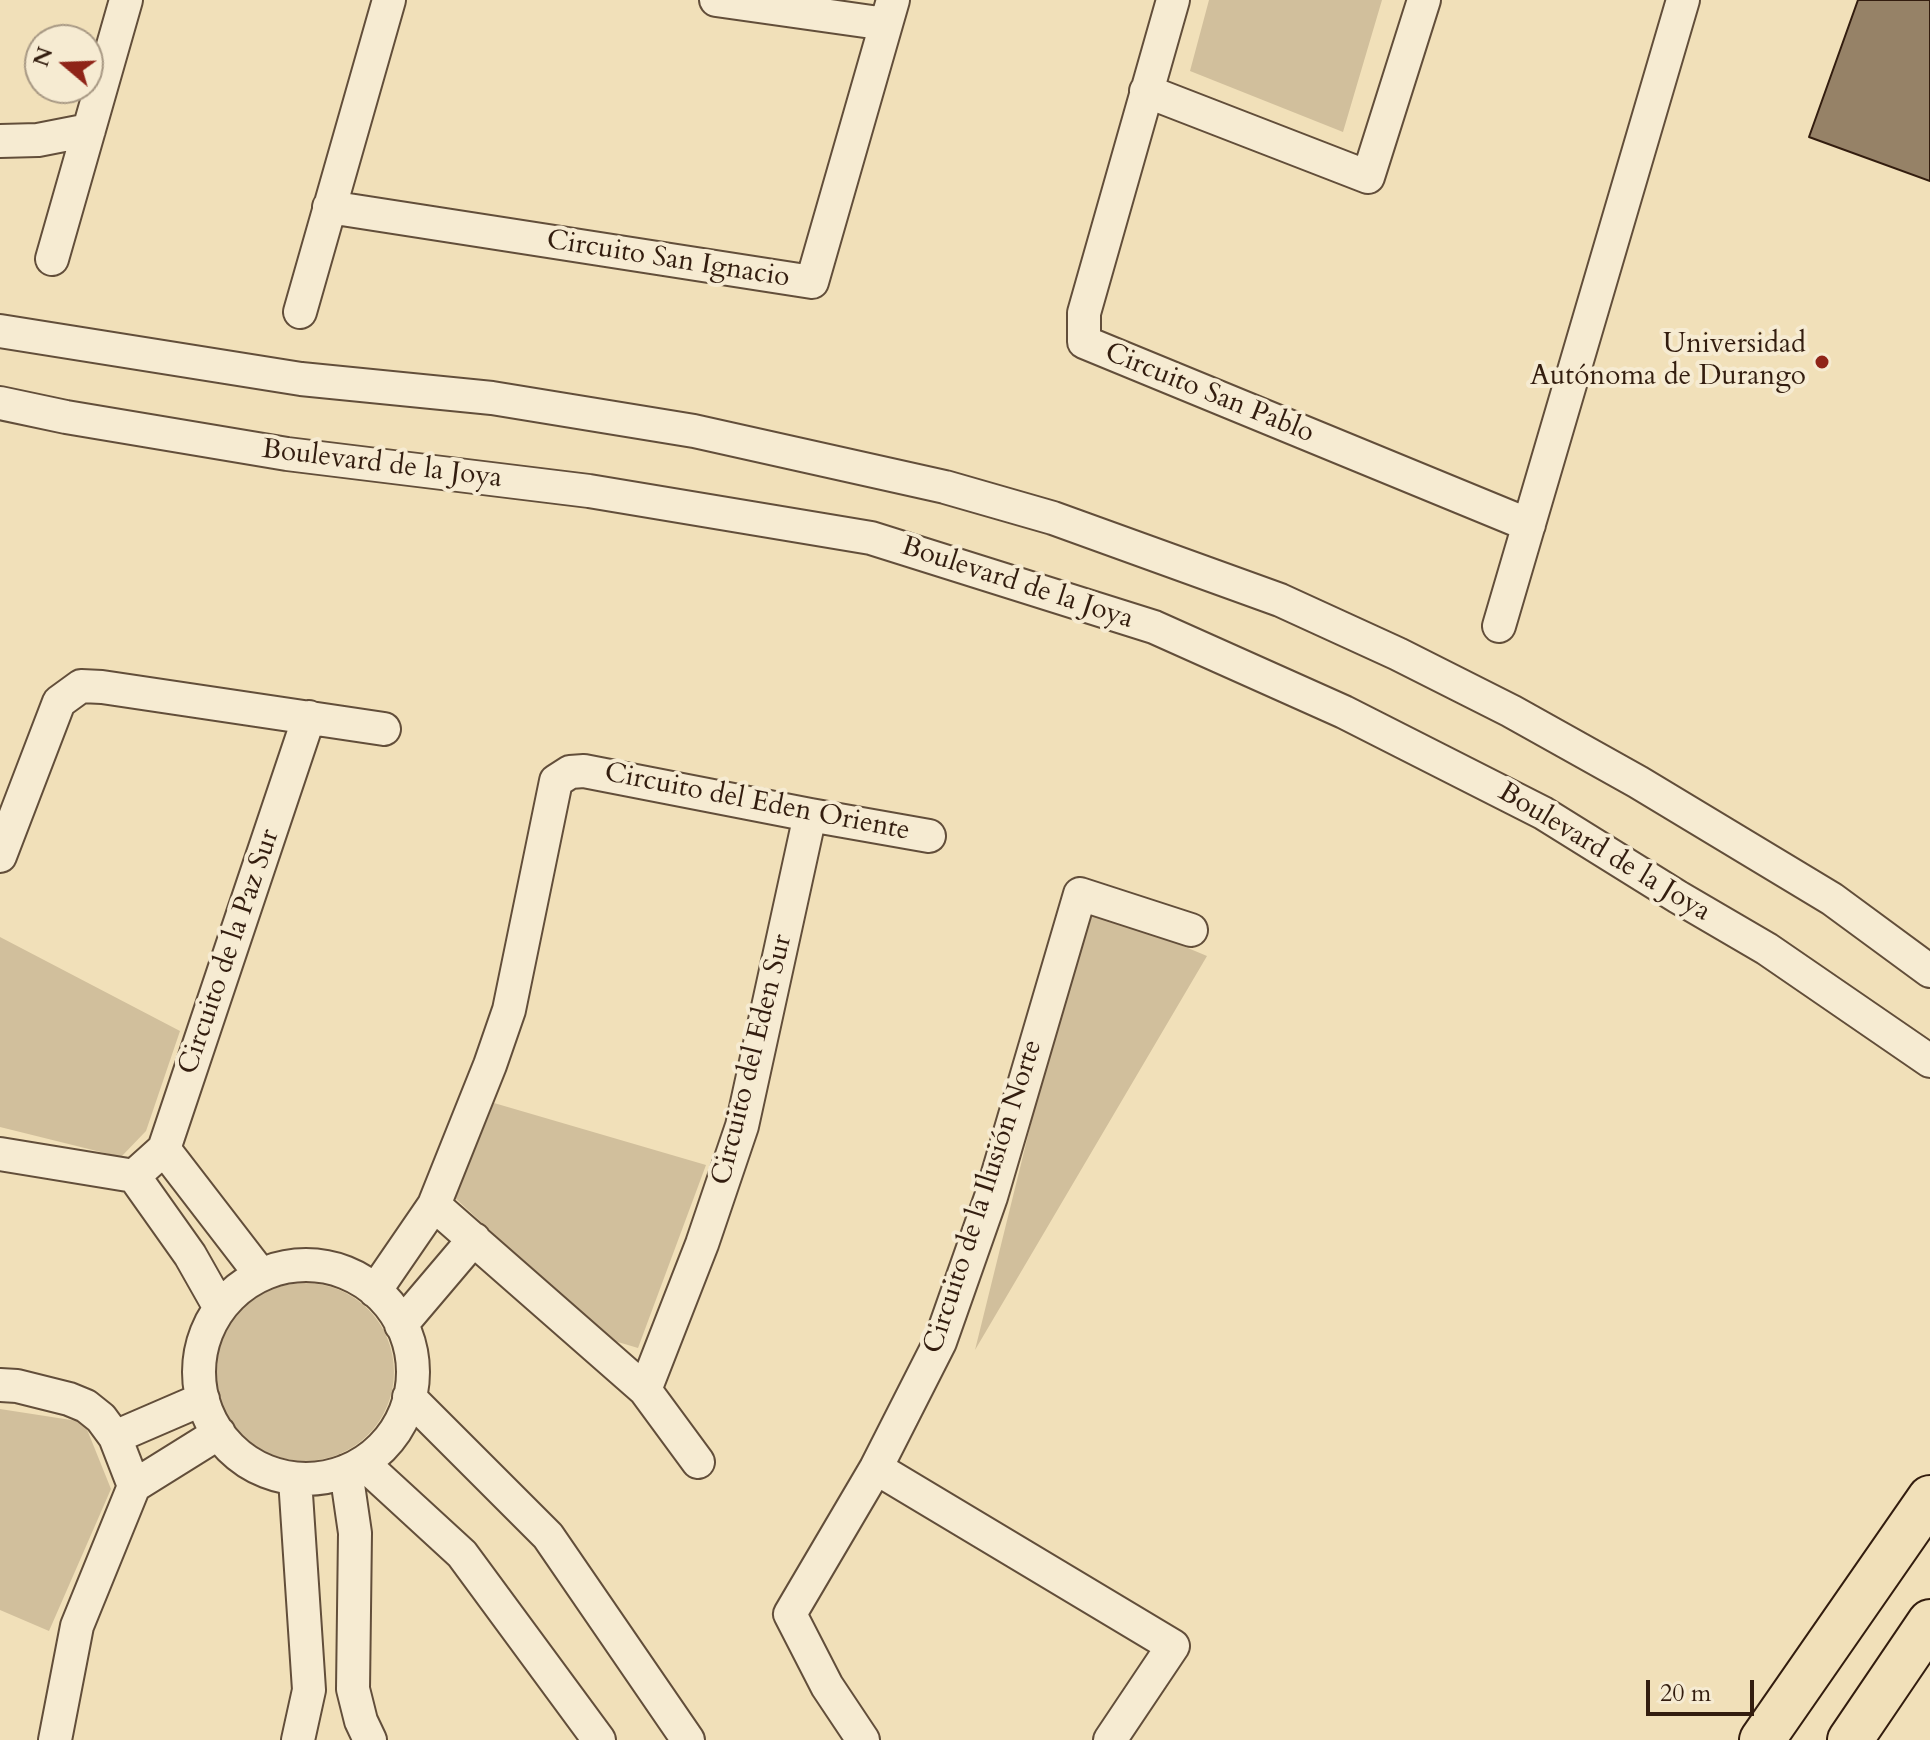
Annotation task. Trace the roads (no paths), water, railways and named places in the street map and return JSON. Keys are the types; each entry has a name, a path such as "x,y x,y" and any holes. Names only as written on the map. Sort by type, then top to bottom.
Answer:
{"main road":[{"path":"1762,1740 1930,1498"},
{"path":"1850,1740 1930,1622"}],"street":[{"path":"52,259 126,0"},
{"path":"300,312 389,0"},
{"path":"716,0 890,12"},
{"name":"Circuito San Pablo","path":"1173,0 1084,313 1084,342 1529,525"},
{"path":"1146,91 1368,177 1424,0"},
{"path":"1499,626 1683,0"},
{"name":"Circuito San Ignacio","path":"329,207 812,282 890,12"},
{"path":"0,141 38,140 89,130"},
{"path":"0,331 301,379 492,398 694,431 945,487 1053,518 1280,600 1398,654 1511,711 1638,782 1832,899 1930,971"},
{"name":"Boulevard de la Joya","path":"0,403 287,454 589,491 871,538 1154,627 1344,712 1543,813 1767,949 1930,1061"},
{"path":"0,856 59,702 81,686 384,729"},
{"name":"Circuito de la Paz Sur","path":"134,1176 164,1149 309,717"},
{"name":"Circuito del Eden Oriente","path":"434,1205 509,1010 556,781 570,772 584,771 929,836"},
{"name":"Circuito del Eden Sur","path":"645,1390 702,1244 742,1126 810,815"},
{"name":"Circuito de la Ilusión Norte","path":"863,1740 827,1686 790,1614 876,1468 940,1342 991,1197 1080,894 1191,930"},
{"path":"164,1149 261,1275"},
{"path":"0,1154 134,1176 190,1255 220,1308"},
{"path":"375,1291 434,1205 645,1390 698,1462"},
{"path":"401,1325 474,1239"},
{"path":"308,1265 333,1268 355,1277 375,1291 390,1306 401,1325 409,1348 412,1372 409,1397 401,1421 387,1441 355,1467 313,1479 275,1475 239,1456 212,1425 200,1386 202,1345 220,1308 239,1289 261,1275 284,1267 308,1265"},
{"path":"0,1385 17,1386 86,1406 101,1418 115,1437 134,1486"},
{"path":"409,1397 548,1536 688,1740"},
{"path":"115,1437 203,1399"},
{"path":"55,1740 77,1626 134,1486 219,1433"},
{"path":"355,1467 353,1689 361,1721 370,1740"},
{"path":"355,1467 462,1554 599,1740"},
{"path":"876,1468 1173,1646 1110,1740"},
{"path":"295,1479 309,1690 298,1740"},
{"path":"309,1690 353,1689"}],"place":[{"name":"Universidad Autónoma de Durango","path":"1822,362"}]}
